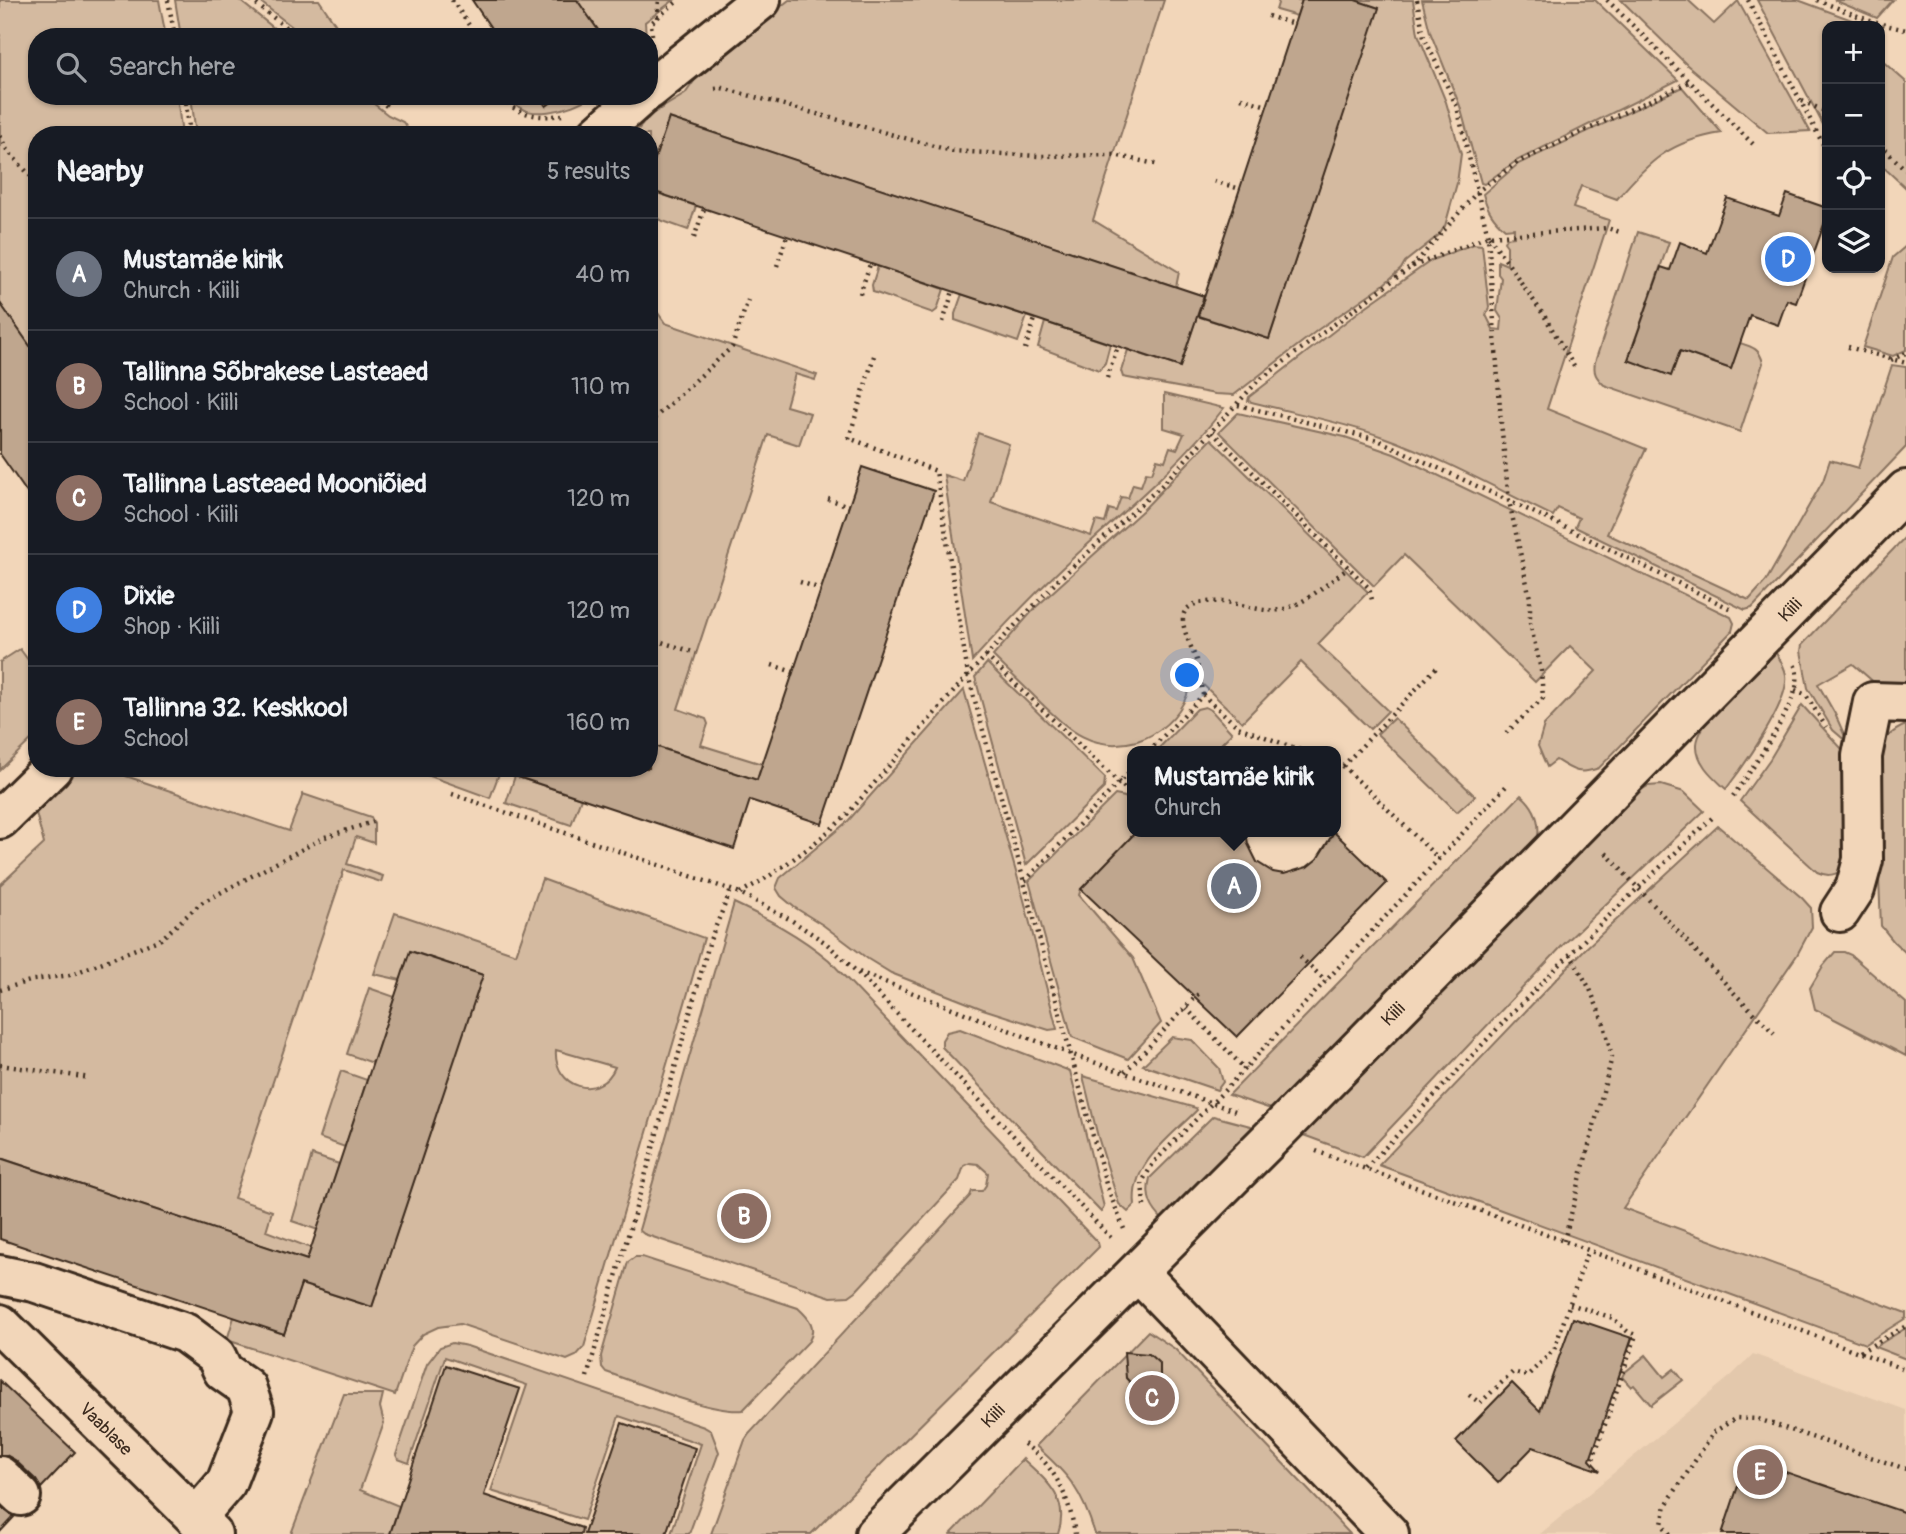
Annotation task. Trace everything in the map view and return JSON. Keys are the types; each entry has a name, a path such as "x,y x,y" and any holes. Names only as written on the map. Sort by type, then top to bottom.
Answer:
{"street":[{"path":"658,83 761,0"},
{"path":"584,123 623,105"},
{"name":"Kiili","path":"875,1534 1128,1252 1580,824 1906,490"},
{"path":"1840,912 1855,889 1863,860 1862,756 1873,702 1906,703"},
{"path":"0,819 43,777"},
{"path":"1128,1252 1389,1534"},
{"path":"0,1275 34,1282 185,1333 216,1356 223,1371 246,1387 254,1411 226,1482 204,1526"},
{"name":"Vaablase","path":"0,1324 204,1526"}],"path":[{"path":"168,0 173,28"},
{"path":"251,0 287,28"},
{"path":"452,0 471,28"},
{"path":"657,19 659,0"},
{"path":"1417,0 1424,37 1457,107 1488,236 1509,501 1530,598 1530,624 1541,670 1543,698 1505,734"},
{"path":"1607,0 1756,147"},
{"path":"1748,0 1822,142"},
{"path":"1817,0 1873,22 1906,30"},
{"path":"1268,16 1294,23"},
{"path":"740,893 810,847 844,818 968,675 1058,580 1162,485 1257,382 1411,267 1478,191 1518,162 1689,82"},
{"path":"711,89 722,88 953,151 1038,156 1114,155 1160,165"},
{"path":"1241,98 1267,106"},
{"path":"1801,101 1822,110"},
{"path":"186,105 189,126"},
{"path":"385,105 389,108"},
{"path":"510,105 526,114 584,123"},
{"path":"0,136 7,150 28,173"},
{"path":"1882,147 1906,170"},
{"path":"1214,181 1240,189"},
{"path":"694,238 704,209"},
{"path":"1411,267 1488,236 1607,228 1620,232"},
{"path":"777,266 787,236"},
{"path":"1488,236 1545,317 1576,370"},
{"path":"860,294 870,264"},
{"path":"943,322 953,291"},
{"path":"658,415 732,347 748,300"},
{"path":"1025,349 1035,319"},
{"path":"1108,377 1118,346"},
{"path":"1848,347 1906,363"},
{"path":"1890,360 1906,353"},
{"path":"874,356 849,438 936,471 968,675 1106,1184 1128,1252"},
{"path":"1238,405 1378,440 1737,612"},
{"path":"1212,432 1368,588 1373,604"},
{"path":"828,499 849,506"},
{"path":"1289,746 1238,727 1203,695 1183,620 1185,612 1202,601 1259,610 1282,609 1302,601 1349,568"},
{"path":"800,582 821,589"},
{"path":"658,641 696,653"},
{"path":"986,656 1127,790"},
{"path":"1733,796 1757,762 1793,696 1797,683 1797,668 1791,658"},
{"path":"772,665 793,672"},
{"path":"1437,667 1343,766 1439,859"},
{"path":"1154,746 1203,695"},
{"path":"1025,881 1127,774"},
{"path":"1143,1216 1142,1181 1146,1173 1508,784"},
{"path":"452,794 740,893 791,920 826,943 1128,1252"},
{"path":"1366,1168 1511,1013 1712,818"},
{"path":"0,990 33,980 70,975 161,939 201,903 325,837 373,821"},
{"path":"1580,824 1774,1033"},
{"path":"587,1377 710,940 732,890"},
{"path":"1564,1241 1612,1057 1604,1024 1590,989 1570,954"},
{"path":"1300,957 1326,981"},
{"path":"856,971 1073,1055 1244,1114"},
{"path":"1124,1072 1201,991"},
{"path":"1185,1009 1244,1069"},
{"path":"0,1065 90,1077"},
{"path":"1309,1149 1564,1241 1906,1370"},
{"path":"1469,1395 1480,1403 1513,1372 1527,1376 1554,1350 1588,1250"},
{"path":"1570,1304 1613,1318 1628,1332 1636,1335 1592,1462"},
{"path":"1860,1352 1906,1326"},
{"path":"1670,1534 1662,1524 1666,1505 1714,1432 1736,1418 1758,1419 1906,1469"},
{"path":"1024,1444 1048,1466 1069,1500 1075,1534"}],"shaded area":[{"path":"0,0 159,0 164,28 28,28 28,105 178,105 181,126 28,126 28,343 0,303"},
{"path":"175,0 239,0 274,28 180,28"},
{"path":"258,0 319,0 338,28 294,28"},
{"path":"577,0 674,0 645,22 645,28 597,28"},
{"path":"789,0 1164,0 1093,220 1179,272 1176,287 669,118 658,150 658,126 641,126 652,114 685,94 704,67"},
{"path":"1279,0 1302,0 1297,16 1276,10"},
{"path":"1355,0 1413,0 1418,34 1446,102 1461,154 1457,183 1445,226 1439,235 1405,262 1383,285 1319,329 1234,395 1123,377 1121,371 1128,350 1180,367 1197,316 1269,339 1378,8"},
{"path":"1422,0 1595,0 1678,80 1516,161 1484,184 1481,183 1460,106 1430,32"},
{"path":"1621,0 1688,0 1714,24 1738,1 1810,131 1768,133 1687,65"},
{"path":"1757,0 1798,0 1855,21 1822,21 1822,123"},
{"path":"1834,0 1893,0 1877,18"},
{"path":"1885,63 1906,82 1906,188 1885,169"},
{"path":"1682,87 1722,133 1674,147 1640,174 1617,199 1581,186 1573,208 1609,220 1547,409 1646,449 1607,534 1749,600 1766,581 1823,481 1830,460 1858,468 1892,365 1906,367 1906,447 1752,608 1745,610 1575,527 1579,518 1558,508 1553,516 1405,445 1366,431 1248,401 1249,397 1361,310 1432,260 1473,244 1482,245 1489,307 1486,315 1493,329 1501,330 1502,319 1497,311 1501,278 1498,274 1498,261 1507,265 1507,246 1504,242 1506,238 1514,237 1514,228 1505,229 1497,221 1483,194 1518,164"},
{"path":"192,105 375,105 406,126 195,126"},
{"path":"517,105 575,105 548,112 525,110"},
{"path":"658,193 696,206 688,230 658,219"},
{"path":"1638,232 1669,242 1628,360 1671,375 1680,351 1731,369 1740,343 1755,349 1763,363 1740,432 1604,385 1596,375 1595,362"},
{"path":"1906,246 1906,350 1893,356 1863,347 1893,257"},
{"path":"878,266 944,289 937,310 933,313 873,292 872,285"},
{"path":"962,294 1027,316 1018,342 955,320"},
{"path":"658,313 665,323 817,375 815,380 795,374 786,406 810,413 799,445 768,435 678,709 706,719 708,724 701,745 762,764 757,780 658,747"},
{"path":"1045,322 1110,344 1105,363 1099,370 1038,347"},
{"path":"1164,394 1224,408 1186,452 1049,580 972,661 944,475 963,481 978,433 1009,444 991,502 1091,536 1096,521 1105,523 1109,509 1116,511 1121,497 1128,498 1133,484 1141,486 1146,472 1152,473 1157,459 1165,461 1170,447 1177,449 1184,434 1164,428"},
{"path":"1238,413 1345,437 1394,454 1731,617 1734,623 1732,631 1599,768 1576,771 1556,760 1547,767 1538,746 1544,725 1596,671 1570,646 1535,682 1404,555 1374,586 1219,432"},
{"path":"1211,439 1368,592 1318,644 1388,711 1370,729 1301,662 1242,722 1192,674 1183,703 1160,729 1137,741 1107,744 1071,730 993,656 1036,607 1143,510"},
{"path":"1906,536 1906,693 1877,685 1853,664 1818,684 1848,743 1833,730 1808,688 1802,645"},
{"path":"20,649 28,660 28,743 0,770 0,662"},
{"path":"1774,650 1786,675 1781,701 1764,734 1726,789 1706,769 1699,757 1697,744 1700,733 1717,708"},
{"path":"987,663 1105,778 1104,788 1026,865 975,677"},
{"path":"964,690 1024,900 1057,1029 1049,1030 983,1009 891,973 794,907 776,888 780,878 848,821"},
{"path":"1802,705 1842,749 1847,759 1847,843 1841,871 1832,875 1817,872 1740,801 1770,759"},
{"path":"1205,707 1211,710 1232,733 1219,746 1161,746 1197,709"},
{"path":"1394,718 1475,796 1457,812 1377,734"},
{"path":"1906,725 1906,953 1881,926 1874,759 1886,738"},
{"path":"62,777 129,777 289,831 303,794 371,817 374,824 374,843 356,837 347,864 383,876 381,882 344,870 234,1198 272,1211 266,1231 311,1248 307,1260 0,1158 0,885 44,844 34,805"},
{"path":"432,777 498,777 490,798"},
{"path":"515,777 581,798 571,825 506,803"},
{"path":"1661,785 1684,792 1704,811 1564,944 1363,1157 1298,1133 1641,790 1648,786"},
{"path":"1115,795 1125,797 1127,837 1131,837 1081,889 1079,895 1133,958 1161,1023 1128,1059 1072,1037 1029,881"},
{"path":"1521,795 1531,805 1537,817 1537,844 1277,1111 1229,1095"},
{"path":"1718,826 1802,898 1811,908 1812,927 1797,955 1623,1208 1906,1313 1906,1318 1865,1344 1379,1165 1584,950"},
{"path":"542,879 704,938 584,1347 576,1356 567,1360 460,1324 438,1327 423,1334 412,1346 395,1395 227,1340 234,1317 284,1334 301,1284 372,1307 482,975 411,951 401,980 374,974 395,913 516,954","holes":["556,1050 615,1067 608,1078 599,1084 579,1086 562,1074 557,1063"]},
{"path":"734,903 783,928 829,960 1099,1247 811,1534 711,1534 745,1440 972,1191 982,1191 988,1173 978,1164 970,1163 964,1166 959,1180 849,1296 831,1297 644,1234 639,1230"},
{"path":"1835,952 1851,955 1906,1003 1906,1056 1815,1009 1810,988"},
{"path":"369,988 395,997 373,1063 347,1054"},
{"path":"960,1029 1070,1071 1104,1207 1101,1212 942,1047 942,1040 947,1032"},
{"path":"1172,1037 1192,1040 1219,1068 1223,1082 1217,1090 1143,1065"},
{"path":"341,1071 367,1080 345,1147 319,1138"},
{"path":"1083,1076 1197,1110 1154,1152 1139,1177 1135,1190 1135,1205 1128,1212 1119,1204"},
{"path":"1213,1116 1258,1128 1165,1222 1150,1202 1150,1178"},
{"path":"312,1155 339,1164 318,1230 292,1221"},
{"path":"635,1257 798,1308 811,1323 809,1341 743,1410 694,1403 606,1372 602,1367 601,1356 628,1262"},
{"path":"1906,1328 1906,1359 1875,1347"},
{"path":"1148,1331 1175,1349 1350,1534 1095,1534 1085,1506 1073,1485 1036,1446"},
{"path":"452,1343 711,1431 719,1452 689,1534 671,1534 701,1444 619,1416 584,1520 491,1491 527,1385 445,1357 409,1463 398,1459 396,1455 427,1364 440,1347"},
{"path":"1753,1354 1906,1410 1906,1534 1540,1534 1732,1375"},
{"path":"1646,1355 1664,1377 1674,1369 1683,1380 1651,1405 1634,1385 1631,1387 1622,1377"},
{"path":"344,1394 383,1394 380,1407 384,1423 360,1490 399,1506 390,1534 291,1534"},
{"path":"1023,1459 1048,1483 1059,1501 1061,1522 1058,1534 951,1534"}],"building":[{"path":"472,0 577,0 597,28 491,28"},
{"path":"1302,0 1355,0 1379,8 1269,339 1198,316"},
{"path":"669,118 1204,296 1180,367 658,193 658,150"},
{"path":"1787,194 1822,206 1822,230 1796,303 1787,300 1778,325 1750,315 1731,369 1680,351 1671,376 1628,360 1661,267 1670,270 1680,242 1707,253 1727,198 1779,216"},
{"path":"0,303 28,343 28,494 0,454"},
{"path":"862,467 934,491 822,824 750,800 734,849 518,777 658,777 658,747 757,780"},
{"path":"1131,837 1247,837 1257,862 1273,872 1284,874 1307,867 1317,859 1331,837 1339,837 1387,883 1237,1037 1081,889"},
{"path":"410,951 483,975 372,1307 301,1284 284,1334 0,1239 0,1158 307,1260"},
{"path":"1573,1318 1632,1338 1590,1460 1600,1471 1533,1447 1498,1483 1456,1441 1512,1383 1540,1411"},
{"path":"1124,1352 1149,1354 1160,1364 1160,1378 1149,1388 1135,1388 1126,1378"},
{"path":"446,1365 520,1389 484,1495 582,1528 581,1534 390,1534"},
{"path":"0,1381 75,1452 41,1488 15,1460 0,1455"},
{"path":"622,1423 695,1448 666,1534 584,1534"},
{"path":"1747,1459 1906,1513 1906,1534 1722,1534"},
{"path":"0,1506 14,1517 0,1532"}],"place":[{"name":"Dixie","path":"1788,259"},
{"name":"Mustamäe kirik","path":"1234,886"},
{"name":"Tallinna Sõbrakese Lasteaed","path":"744,1216"},
{"name":"Tallinna Lasteaed Mooniõied","path":"1152,1398"},
{"name":"Tallinna 32. Keskkool","path":"1760,1472"}]}
